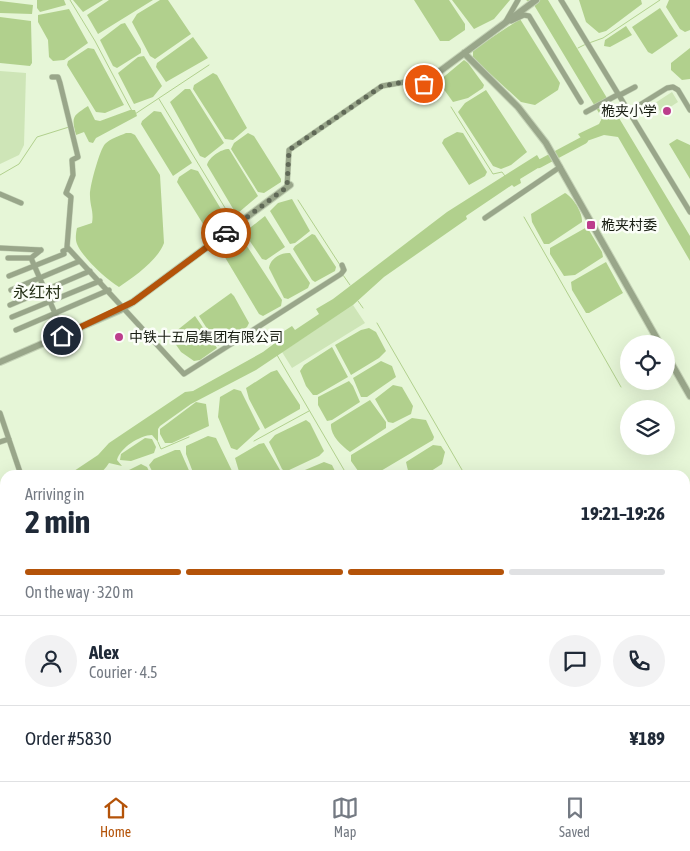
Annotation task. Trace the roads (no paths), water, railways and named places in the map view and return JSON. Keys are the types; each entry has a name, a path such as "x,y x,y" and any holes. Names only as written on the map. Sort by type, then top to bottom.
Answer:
{"street":[{"path":"507,20 518,0"},
{"path":"0,362 124,307 288,186 289,150 382,86 404,82 424,84 536,0"},
{"path":"561,0 690,212"},
{"path":"507,20 524,15 529,16 581,102"},
{"path":"464,53 518,107 546,143 655,335"},
{"path":"52,77 58,77 60,83 78,157 72,160 72,175 66,193 71,197 66,242 68,249 100,281 184,374 341,274 344,270 342,265"},
{"path":"586,112 635,87"},
{"path":"630,111 670,87 678,90 689,107"},
{"path":"485,218 560,167"},
{"path":"0,194 21,203"},
{"path":"0,248 18,251 41,250 31,258 8,258"},
{"path":"9,276 64,254 62,251 68,249"},
{"path":"31,258 64,334"},
{"path":"11,290 80,261"},
{"path":"10,305 90,271"},
{"path":"12,317 100,281"},
{"path":"16,330 108,290"},
{"path":"675,370 690,396"},
{"path":"0,413 19,470"},
{"path":"0,442 9,439"}],"waterway":[{"path":"70,0 95,41 132,111"},
{"path":"589,43 603,38 660,0"},
{"path":"578,48 586,44"},
{"path":"135,114 209,65"},
{"path":"159,99 233,221"},
{"path":"451,107 493,174 502,172 505,176"},
{"path":"0,175 19,164 37,137 69,127"},
{"path":"539,164 584,140"},
{"path":"298,200 340,265 341,272"},
{"path":"524,217 620,385"},
{"path":"343,275 350,285"},
{"path":"358,301 363,308"},
{"path":"377,323 462,470"},
{"path":"277,355 344,470"},
{"path":"254,441 309,411"},
{"path":"158,442 161,449 189,437"}],"place":[{"name":"桅夹小学","path":"667,111"},
{"name":"桅夹村委","path":"591,225"},
{"name":"中铁十五局集团有限公司","path":"119,337"}],"district":[{"name":"永红村","path":"37,292"}]}
